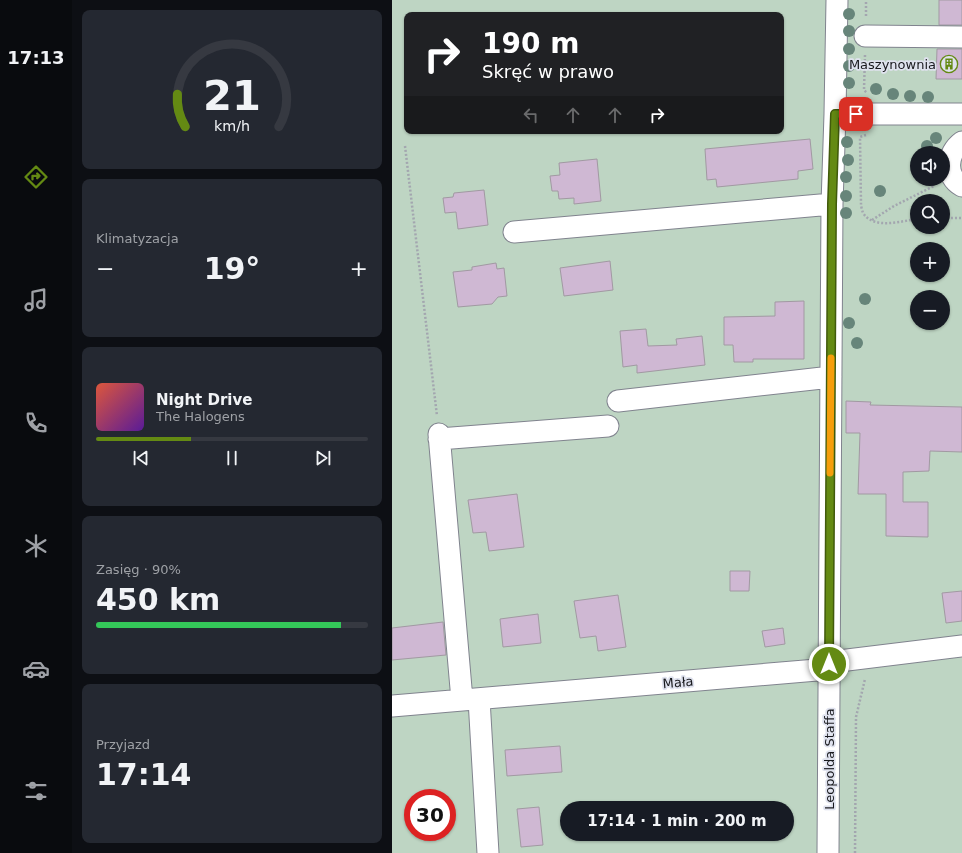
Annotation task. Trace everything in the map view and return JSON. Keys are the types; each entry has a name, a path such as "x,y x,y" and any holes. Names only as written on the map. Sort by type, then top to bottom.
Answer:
{"street":[{"name":"Leopolda Staffa","path":"828,853 832,204 837,0"},
{"path":"865,36 962,37"},
{"path":"835,114 962,114"},
{"path":"941,114 962,141 956,146 949,162 950,170 957,182"},
{"path":"514,232 832,204"},
{"path":"618,401 831,377"},
{"path":"488,853 439,437 608,426"},
{"name":"Mała","path":"392,706 817,670 839,661 962,646"}],"path":[{"path":"405,146 439,437"},
{"path":"926,194 957,182"},
{"path":"910,200 894,206 872,221 882,223 910,220"},
{"path":"950,218 962,218"},
{"path":"854,853 856,717 866,673 867,658"}],"green space":[{"path":"392,0 962,0 962,853 392,853"}],"building":[{"path":"939,0 962,0 962,25 939,25"},
{"name":"Maszynownia","path":"937,49 962,49 962,79 936,79"},
{"path":"810,139 813,169 798,171 798,179 717,187 716,179 707,180 705,149"},
{"path":"597,159 601,201 574,204 574,198 559,199 558,191 552,191 550,176 560,175 559,163"},
{"path":"484,190 488,225 458,229 456,212 445,213 443,198 453,197 454,193"},
{"path":"610,261 613,290 564,296 560,268"},
{"path":"496,263 497,269 504,268 507,296 498,297 492,304 458,307 453,272 472,270 472,267"},
{"path":"804,301 804,359 753,359 753,362 734,362 733,345 724,345 724,317 775,316 775,302"},
{"path":"646,329 648,346 677,345 676,339 702,336 705,365 637,373 637,365 623,367 620,331"},
{"path":"846,401 871,402 870,405 962,407 962,452 930,451 929,471 903,472 903,502 928,502 928,537 886,536 886,494 858,494 860,433 846,433"},
{"path":"517,494 524,547 489,551 486,532 473,533 468,500"},
{"path":"730,571 750,571 749,591 730,591"},
{"path":"962,591 962,621 946,623 942,593"},
{"path":"618,595 626,647 598,651 596,636 580,638 574,601"},
{"path":"538,614 541,643 503,647 500,619"},
{"path":"443,622 446,655 392,660 392,628"},
{"path":"783,628 785,644 765,647 762,631"},
{"path":"560,746 562,772 507,776 505,750"},
{"path":"539,807 543,845 521,847 517,809"}],"slow traffic":[{"path":"830,473 831,358"}],"place":[{"name":"Maszynownia","path":"949,64"}],"route":[{"path":"829,664 832,204 835,114 856,114"}]}
